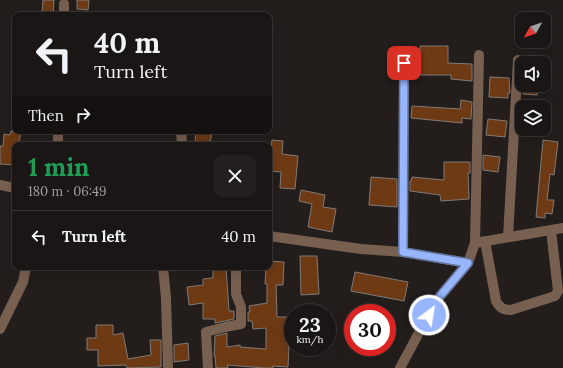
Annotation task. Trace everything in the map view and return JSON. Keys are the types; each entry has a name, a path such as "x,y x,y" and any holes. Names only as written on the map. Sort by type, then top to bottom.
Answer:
{"street":[{"path":"64,4 64,12"},
{"path":"479,55 480,242 496,301 504,310 511,310 555,296 558,291 551,230"},
{"path":"403,252 404,63"},
{"path":"508,238 516,92"},
{"path":"0,185 12,187"},
{"path":"480,242 563,228"},
{"path":"272,236 361,249 403,252 468,263"},
{"path":"400,368 436,301 468,263 480,242"},
{"path":"0,329 23,282 25,270"},
{"path":"163,270 166,298 168,368"},
{"path":"207,368 206,332 225,326 241,324 242,307 236,294 236,270"}],"building":[{"path":"43,0 54,0 53,12 42,12"},
{"path":"77,0 89,0 88,10 77,9"},
{"path":"420,46 448,46 448,63 472,64 472,81 451,79 451,75 420,75"},
{"path":"490,77 509,78 510,93 508,93 508,98 489,97"},
{"path":"523,92 537,92 537,95 523,94"},
{"path":"461,100 472,102 471,119 462,118 462,123 411,118 412,106 460,109"},
{"path":"488,119 507,121 505,137 486,135"},
{"path":"11,131 12,134 21,134 19,142 12,142 12,165 0,164 0,146 3,146 4,134 10,135"},
{"path":"196,134 212,134 210,142 195,142"},
{"path":"272,140 283,141 282,154 298,156 295,189 280,188 281,172 272,171"},
{"path":"543,140 558,142 554,175 550,174 547,200 554,200 552,214 545,213 545,218 536,217"},
{"path":"483,155 500,157 498,172 483,170"},
{"path":"444,162 470,162 470,173 468,173 469,199 441,201 440,195 410,191 410,181 412,177 444,180"},
{"path":"371,177 397,179 397,207 369,205"},
{"path":"301,190 325,195 323,207 336,209 332,232 308,227 312,204 299,201"},
{"path":"300,256 317,256 319,294 301,295"},
{"path":"272,261 284,262 283,285 276,285 277,317 284,317 284,356 288,356 288,367 273,366 273,368 264,368 227,365 228,368 216,368 214,356 215,336 227,333 227,347 240,345 240,347 266,349 266,328 253,329 252,321 248,321 248,312 250,312 249,306 267,303 267,284 265,284 266,270 272,270"},
{"path":"213,270 226,270 229,311 234,311 234,319 215,323 215,319 203,319 203,303 189,305 187,287 203,285 203,279 213,278"},
{"path":"355,272 408,282 404,301 351,291"},
{"path":"96,325 113,325 113,335 123,333 128,359 151,355 150,340 161,340 161,367 127,368 126,365 98,366 98,350 87,350 87,338 96,338"},
{"path":"188,343 189,360 174,362 174,345"}],"route":[{"path":"404,63 403,252 468,263 436,301 429,315"}]}
